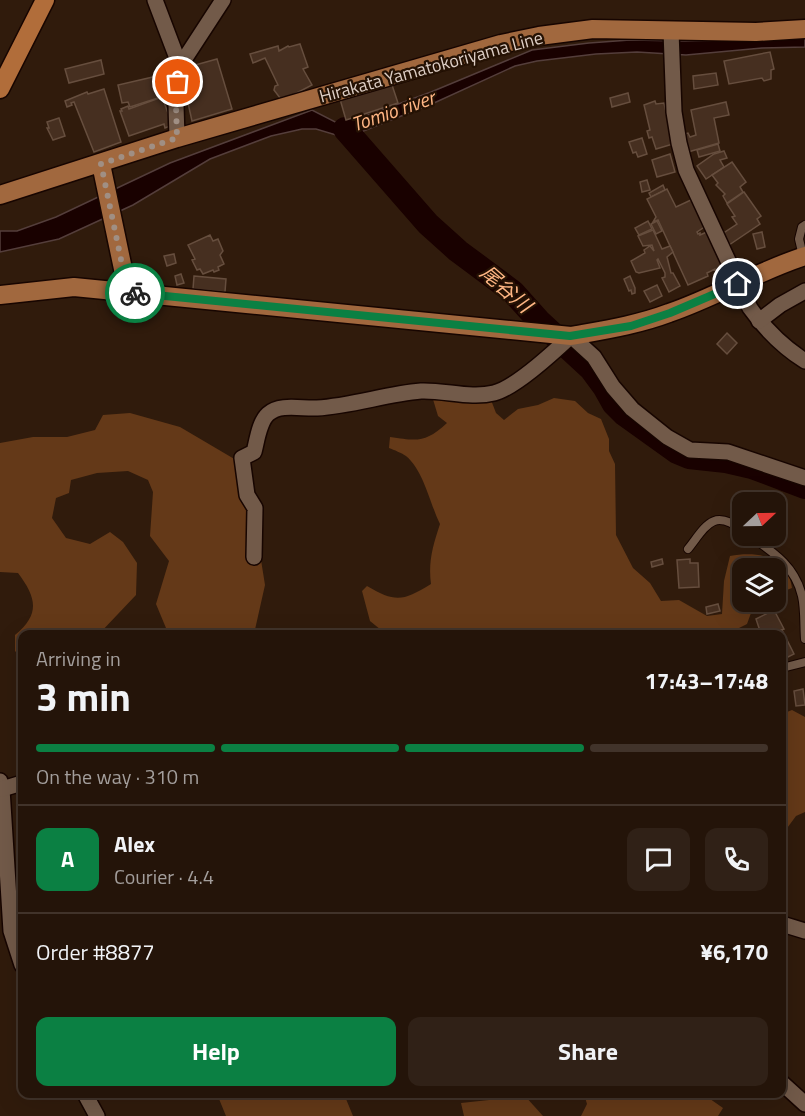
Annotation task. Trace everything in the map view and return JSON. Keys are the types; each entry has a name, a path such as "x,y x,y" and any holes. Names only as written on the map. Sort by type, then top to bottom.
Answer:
{"highway":[{"path":"0,89 45,0"}],"main road":[{"name":"Hirakata Yamatokoriyama Line","path":"0,195 177,138 511,42 539,36 593,29 756,32 805,29"},
{"path":"101,164 123,269 125,292"},
{"path":"0,295 74,287 570,336 631,326 670,313 804,256"}],"street":[{"path":"155,0 180,66 176,105 177,138"},
{"path":"180,66 223,0"},
{"path":"671,31 674,112 686,170 738,284 759,321 782,344 805,361"},
{"path":"759,321 780,305 805,291"},
{"path":"254,557 255,508 248,495 242,458 254,452 268,414 280,408 348,406 422,391 486,394 497,392 554,352 570,336 594,357 613,387 632,408 667,437 690,450 728,452 805,478"},
{"path":"18,783 1,785 11,931 18,953"},
{"path":"786,925 805,931"},
{"path":"786,1087 805,1104"},
{"path":"87,1098 97,1116"}],"lane":[{"path":"804,256 799,239 802,227 805,225"},
{"path":"688,549 707,525 713,521 727,520 732,523"},
{"path":"764,546 781,558 789,568 802,596 805,639"},
{"path":"786,667 805,662"}],"shaded area":[{"path":"432,396 491,400 496,413 504,420 518,409 538,405 554,398 575,401 588,413 601,419 609,439 609,451 615,464 616,535 633,568 650,583 661,601 679,600 707,616 722,614 724,581 730,556 751,554 770,558 732,558 732,612 751,612 747,624 737,630 381,630 370,621 362,591 367,586 385,595 399,598 413,594 431,584 432,554 440,524 418,470 406,456 389,448 390,437 421,439 433,434 447,423 438,416"},
{"path":"130,413 180,427 236,460 250,509 247,538 261,560 265,585 255,630 170,630 166,628 156,604 169,561 150,536 153,492 148,480 128,471 97,473 71,480 69,493 56,498 52,518 66,538 90,544 110,532 123,542 137,563 136,595 103,630 20,630 29,620 33,605 29,590 18,573 0,572 0,443 33,437 67,437 95,430 103,415"},
{"path":"786,571 789,577 792,588 786,590"},
{"path":"18,632 18,654 15,651 15,635"},
{"path":"792,710 805,717 805,812 796,816 786,830 786,712"},
{"path":"219,1098 346,1098 353,1116 226,1116"},
{"path":"527,1098 543,1116 464,1116 461,1103"},
{"path":"585,1098 709,1098 723,1108 718,1116 581,1116 587,1104"}],"water":[{"name":"Tomio river","path":"805,38 805,47 762,48 686,55 637,52 596,54 515,66 434,103 346,138 316,129 302,129 271,136 210,159 133,205 59,239 0,252 0,231 17,231 56,217 170,163 312,110 341,125 431,92 532,50 630,40"}],"building":[{"path":"300,44 308,67 303,69 312,85 291,96 280,98 274,90 278,85 265,58 253,63 250,54 278,46 279,51 288,46"},
{"path":"770,52 774,69 771,70 771,79 764,81 762,78 729,84 724,61"},
{"path":"217,59 232,109 192,121 184,85 185,72 189,71 188,67"},
{"path":"101,60 104,74 69,83 65,69"},
{"path":"716,73 718,85 694,89 693,76"},
{"path":"153,77 158,98 130,107 128,102 122,103 118,85"},
{"path":"392,85 398,103 346,120 340,99"},
{"path":"104,89 121,142 94,152 74,102 67,107 65,101 87,92 88,94"},
{"path":"628,93 630,102 612,107 610,98"},
{"path":"162,97 171,121 170,126 165,128 164,124 129,136 121,109 128,106 129,109"},
{"path":"655,101 656,104 664,103 673,144 656,149 647,131 650,130 644,105"},
{"path":"726,102 729,115 714,118 719,143 688,152 684,134 688,133 690,137 696,135 691,110"},
{"path":"59,118 65,136 53,140 47,128 49,128 47,122"},
{"path":"642,138 647,154 638,157 636,152 633,153 629,142"},
{"path":"718,144 720,151 699,157 697,150"},
{"path":"724,151 727,158 720,160 724,167 706,179 697,166 714,154"},
{"path":"670,154 675,172 657,177 652,160"},
{"path":"732,162 746,182 740,187 743,192 727,203 723,196 725,194 716,185 718,183 712,175"},
{"path":"647,180 650,190 642,192 640,182"},
{"path":"663,185 665,190 651,197 649,193"},
{"path":"667,189 676,207 693,199 706,226 697,232 700,235 709,231 729,273 727,278 721,281 715,269 707,273 708,276 688,285 658,220 653,222 656,217 647,199"},
{"path":"744,192 761,216 757,219 760,224 729,245 722,234 737,224 727,204"},
{"path":"648,221 652,229 639,235 635,228"},
{"path":"657,221 662,231 656,234 651,224"},
{"path":"653,230 662,249 670,246 673,252 667,257 671,273 680,286 669,292 662,278 665,277 665,273 658,259 660,268 639,273 636,272 631,261 645,253 644,250 650,246 654,251 652,245 643,246 638,236"},
{"path":"762,232 765,247 757,249 753,234"},
{"path":"210,235 213,241 218,239 223,251 220,255 224,264 218,267 219,270 203,274 200,269 197,270 192,260 195,259 188,245"},
{"path":"174,254 176,263 167,266 164,256"},
{"path":"181,274 184,283 177,285 175,276"},
{"path":"194,276 226,279 225,292 193,289"},
{"path":"630,276 635,288 635,293 632,294 624,279"},
{"path":"657,285 662,296 650,302 644,291"},
{"path":"727,333 737,343 727,354 717,344"},
{"path":"662,559 663,564 652,567 651,562"},
{"path":"690,559 690,563 698,563 699,587 679,588 677,560"},
{"path":"718,604 720,611 707,614 706,607"},
{"path":"770,612 775,612 784,629 781,630 760,630 756,619"},
{"path":"786,638 794,654 786,658"},
{"path":"803,689 805,705 796,706 794,691"}],"waterway":[{"name":"尾谷川","path":"345,129 428,224 458,251 513,292 539,321 591,369 614,404 624,414 677,452 689,457 726,461 752,467 805,487"}],"way so far":[{"path":"135,293 125,292 123,269 101,164 177,138 178,82"}],"route":[{"path":"135,293 570,336 631,326 670,313 738,284"}]}
